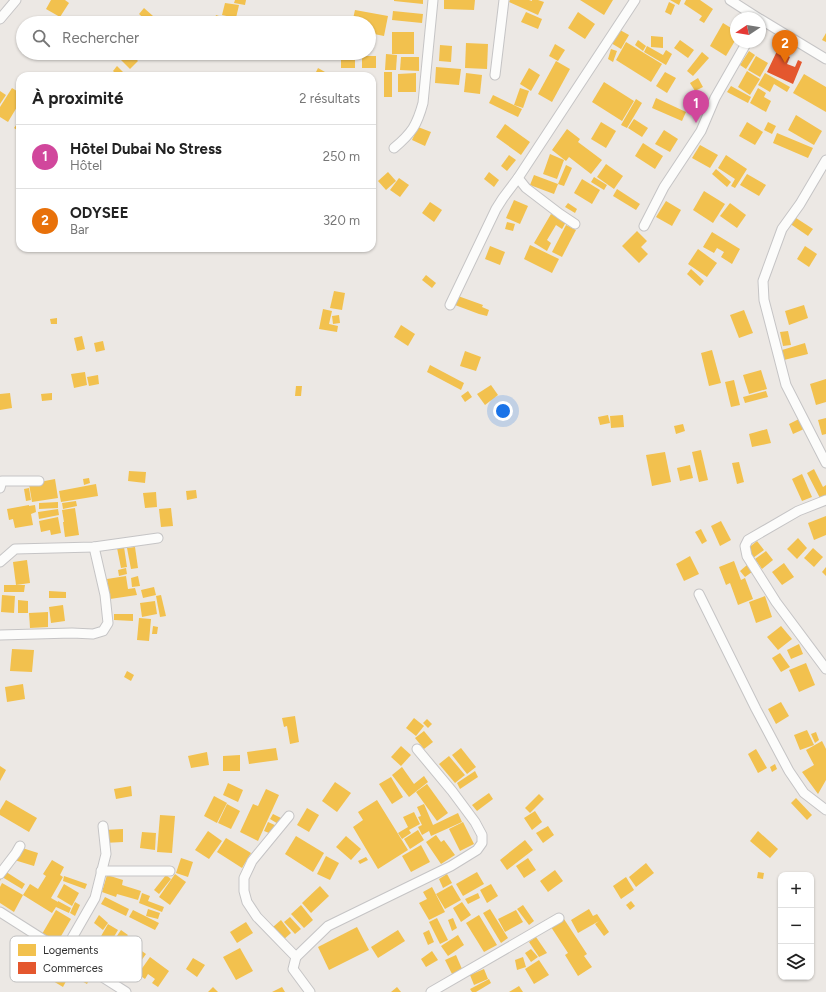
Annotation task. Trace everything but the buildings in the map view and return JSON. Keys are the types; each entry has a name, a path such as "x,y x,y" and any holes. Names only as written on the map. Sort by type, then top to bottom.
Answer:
{"street":[{"path":"0,19 16,0"},
{"path":"394,148 406,138 415,126 423,103 433,0"},
{"path":"495,75 504,0"},
{"path":"450,305 496,209 635,0"},
{"path":"730,0 749,12"},
{"path":"766,23 826,60"},
{"path":"644,226 668,181 701,131 715,98 744,48"},
{"path":"826,160 800,204 782,229 763,281 764,300 786,385 826,463"},
{"path":"518,178 526,188 575,224"},
{"path":"0,488 2,481 39,481"},
{"path":"826,500 798,511 748,540 745,546 747,556 776,602 826,669"},
{"path":"0,562 15,549 94,547 158,538"},
{"path":"0,635 72,633 93,634 103,631 108,623 106,595 94,547"},
{"path":"699,594 756,709 789,770 804,793 826,810"},
{"path":"310,992 293,969 296,957 328,926 450,866 477,850 482,843 482,835 475,822 452,791 417,749"},
{"path":"289,816 252,861 244,878 244,891 248,902 257,917 296,957"},
{"path":"73,936 95,898 106,854 103,826"},
{"path":"0,874 20,846"},
{"path":"101,871 170,871"},
{"path":"0,912 38,936"},
{"path":"431,992 559,918"},
{"path":"110,982 126,992"}],"place":[{"name":"ODYSEE","path":"785,63"},
{"name":"Hôtel Dubai No Stress","path":"696,123"}]}
